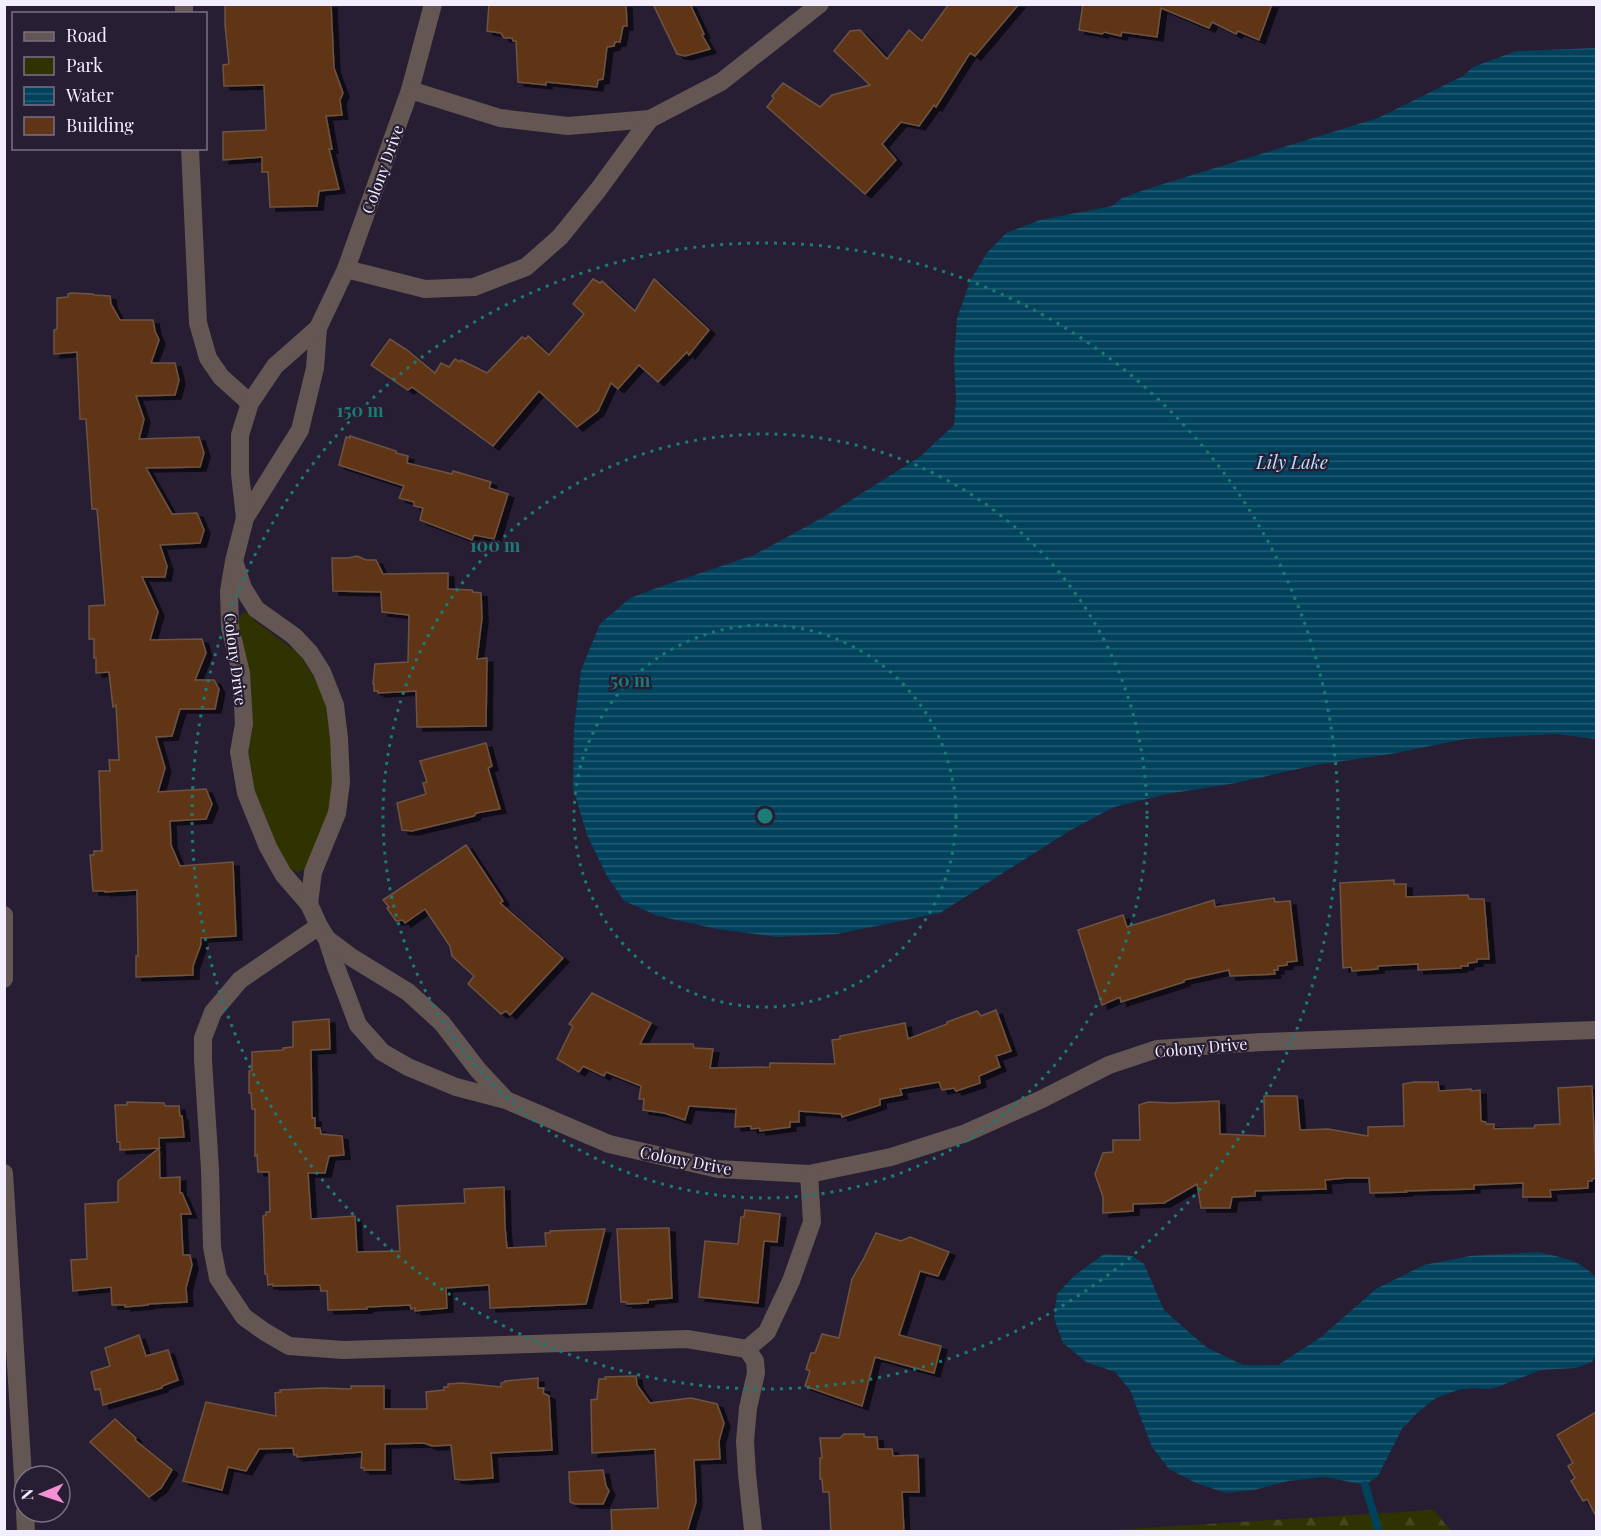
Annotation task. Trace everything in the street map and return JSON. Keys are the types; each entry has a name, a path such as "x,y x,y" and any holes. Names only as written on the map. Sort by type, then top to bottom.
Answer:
{"street":[{"name":"Colony Drive","path":"432,4 410,90 346,268 318,328 315,368 300,430 245,518 229,591 230,627 241,673 244,724 239,752 246,793 268,847 283,874 309,904 323,933 358,1025 382,1052 408,1067 456,1087 506,1100 609,1144 718,1169 809,1174 891,1157 966,1132 1042,1099 1110,1065 1157,1049 1262,1042 1596,1030"},
{"path":"410,90 500,118 568,126 650,119 721,82 820,4"},
{"path":"346,268 425,289 474,287 526,267 560,237 650,119"},
{"path":"190,150 198,323 207,358 221,378 250,403"},
{"name":"Colony Drive","path":"245,518 240,474 240,435 250,403 275,366 318,328"},
{"path":"234,561 243,588 256,609 294,636 310,653 322,672 335,705 341,782 337,813 313,872 309,904"},
{"path":"4,915 4,979"},
{"path":"506,1100 478,1070 442,1023 408,992 351,957 323,933 240,980 213,1012 203,1038 212,1246 218,1278 240,1321 290,1346 344,1350 687,1339 747,1349 767,1332 791,1281 812,1222 809,1174"},
{"path":"4,1173 22,1464"},
{"path":"747,1349 754,1361 756,1372 748,1408 746,1441 753,1530"}],"green space":[{"path":"244,612 299,654 317,682 325,700 335,778 328,817 307,868 298,872 290,870 279,853 256,795 250,772 247,751 253,729 236,620"},
{"path":"1434,1510 1451,1531 1097,1531"}],"water":[{"name":"Lily Lake","path":"1596,48 1596,739 1557,734 1465,739 1391,754 1316,765 1236,783 1167,794 1114,807 1071,830 940,913 837,934 776,937 717,929 658,916 624,901 607,876 587,835 573,788 574,728 581,670 600,624 630,598 754,555 829,514 921,456 954,425 956,399 954,360 957,318 971,279 987,253 1006,233 1040,220 1112,206 1122,198 1150,188 1378,118 1463,76 1473,67 1516,51"},
{"path":"1539,1252 1577,1263 1596,1278 1596,1355 1592,1362 1576,1368 1541,1370 1495,1388 1458,1390 1436,1398 1402,1429 1378,1476 1365,1485 1325,1477 1288,1481 1254,1490 1226,1493 1196,1483 1169,1469 1152,1447 1130,1390 1115,1372 1086,1362 1063,1343 1054,1318 1057,1294 1074,1276 1104,1254 1132,1256 1144,1264 1164,1310 1206,1347 1243,1365 1278,1365 1321,1337 1376,1289 1424,1265 1470,1256"}],"building":[{"path":"225,4 331,4 334,68 343,93 340,100 342,115 326,116 332,149 329,149 339,189 319,191 317,206 270,207 268,172 262,172 262,157 223,160 223,132 266,130 264,85 224,86 223,65 229,64"},
{"path":"489,4 626,4 627,26 623,26 620,42 607,47 603,79 598,80 597,87 518,82 516,41 512,38 504,38 501,33 487,31"},
{"path":"653,4 690,4 710,49 685,56 677,54"},
{"path":"949,4 1019,4 975,56 970,53 936,107 934,105 919,126 901,122 882,144 896,160 865,194 767,107 774,98 772,96 783,83 820,107 832,95 870,85 834,51 850,31 860,30 887,59 909,30 922,41"},
{"path":"1083,4 1272,4 1259,40 1238,31 1236,34 1212,22 1209,28 1161,8 1157,37 1122,32 1121,36 1079,30"},
{"path":"593,279 600,283 602,281 635,311 654,279 709,330 689,355 687,352 658,382 639,365 618,389 611,383 598,411 577,427 539,391 493,446 412,387 408,390 371,365 390,339 435,373 441,363 449,367 455,359 487,373 522,337 526,339 528,336 549,355 584,314 573,304"},
{"path":"71,293 110,296 111,304 120,320 153,320 159,340 151,363 175,363 179,380 175,395 136,396 144,419 139,439 199,437 204,453 200,467 146,468 172,514 197,513 204,530 200,543 160,545 167,566 165,577 142,577 158,612 150,640 202,639 206,653 195,680 214,680 219,689 215,709 180,709 172,736 156,737 165,768 158,792 206,789 212,804 206,819 170,821 171,845 180,866 233,862 236,936 201,938 193,966 193,975 136,977 137,890 93,891 90,855 94,855 94,851 102,851 99,771 110,771 109,760 119,760 116,705 113,707 109,672 96,673 94,639 89,639 89,606 105,605 97,509 92,509 86,419 80,419 77,352 54,354 57,298 68,297"},
{"path":"350,436 408,456 407,463 452,474 453,471 491,482 489,488 508,494 494,539 474,535 472,540 420,520 423,508 414,506 414,502 399,498 404,486 339,465 346,437 350,438"},
{"path":"357,556 366,560 376,560 383,574 448,573 448,589 472,590 481,593 482,618 477,659 487,658 486,726 417,727 416,691 378,693 374,691 375,664 408,662 409,615 382,612 381,592 333,591 332,558"},
{"path":"486,743 492,766 488,768 500,809 476,813 474,816 412,831 402,830 397,803 426,794 423,783 427,782 420,761"},
{"path":"466,845 503,901 500,903 563,958 510,1015 506,1011 501,1014 468,984 474,976 452,956 450,946 425,909 405,923 403,920 396,921 383,900"},
{"path":"1394,880 1394,884 1406,884 1406,897 1468,895 1469,899 1484,899 1489,959 1477,959 1477,962 1468,963 1468,966 1461,966 1461,968 1418,970 1418,964 1378,966 1378,969 1352,971 1351,967 1343,968 1340,883"},
{"path":"1274,898 1275,902 1290,901 1297,961 1278,966 1278,970 1274,970 1275,974 1230,976 1229,970 1184,980 1184,982 1121,1002 1120,997 1102,1005 1078,930 1123,915 1127,927 1214,900 1215,907"},
{"path":"592,993 651,1023 640,1044 693,1044 694,1048 713,1049 710,1068 770,1067 770,1063 835,1064 832,1040 840,1039 840,1036 905,1023 908,1039 977,1011 981,1016 996,1010 1011,1051 996,1056 1000,1067 979,1076 980,1083 956,1091 954,1088 942,1090 939,1082 900,1089 902,1095 880,1099 880,1105 842,1117 841,1114 799,1111 799,1122 790,1122 790,1127 760,1131 760,1128 751,1129 751,1126 735,1127 736,1109 689,1106 685,1120 664,1113 643,1110 644,1099 639,1099 641,1086 606,1072 604,1076 583,1066 579,1072 557,1059 573,1026 569,1024"},
{"path":"329,1019 330,1049 311,1050 312,1118 315,1118 315,1128 320,1128 321,1134 342,1136 344,1155 329,1156 325,1173 308,1173 311,1219 355,1216 357,1252 400,1251 397,1206 465,1203 464,1189 504,1187 507,1248 546,1246 545,1233 550,1233 550,1231 605,1229 586,1304 490,1308 489,1285 446,1288 447,1308 415,1311 415,1308 411,1309 410,1305 328,1310 327,1291 321,1291 320,1285 268,1285 267,1274 265,1274 263,1216 266,1212 270,1212 269,1172 258,1172 257,1155 255,1156 255,1109 252,1109 251,1093 249,1093 252,1052 293,1047 293,1022"},
{"path":"1438,1082 1439,1091 1480,1090 1481,1121 1494,1124 1494,1129 1534,1128 1535,1125 1560,1124 1558,1088 1592,1086 1596,1178 1588,1181 1588,1188 1550,1190 1551,1197 1523,1197 1523,1183 1474,1185 1474,1189 1370,1193 1369,1178 1346,1178 1325,1180 1326,1189 1255,1191 1255,1196 1232,1197 1230,1208 1201,1208 1197,1184 1164,1203 1133,1204 1133,1211 1103,1213 1103,1197 1095,1174 1103,1153 1113,1152 1113,1140 1140,1140 1139,1105 1148,1102 1219,1101 1220,1134 1265,1136 1264,1096 1297,1096 1300,1130 1328,1129 1368,1136 1368,1127 1404,1126 1403,1084"},
{"path":"127,1102 164,1103 165,1106 179,1106 180,1116 182,1116 184,1137 159,1138 160,1178 180,1177 180,1193 191,1214 181,1214 183,1255 190,1255 192,1265 186,1288 187,1302 125,1307 125,1305 112,1305 111,1287 73,1291 71,1260 87,1259 85,1204 118,1202 118,1181 159,1148 120,1150 120,1142 117,1142 115,1105 127,1105"},
{"path":"745,1210 780,1214 777,1242 764,1241 758,1303 699,1297 705,1241 738,1244 741,1217 744,1217"},
{"path":"669,1228 672,1298 648,1300 648,1303 621,1302 617,1229"},
{"path":"876,1233 901,1241 910,1237 949,1252 938,1276 920,1271 899,1335 941,1346 934,1373 875,1357 862,1406 805,1386 810,1371 806,1369 811,1353 815,1353 822,1334 839,1338 852,1279"},
{"path":"139,1335 146,1356 168,1350 178,1380 162,1388 103,1405 100,1389 95,1390 91,1372 110,1366 105,1348"},
{"path":"636,1376 637,1385 650,1403 691,1398 717,1404 724,1423 719,1441 720,1459 694,1460 696,1502 687,1532 612,1532 611,1510 658,1508 655,1449 592,1453 591,1400 597,1399 599,1379"},
{"path":"538,1378 538,1388 544,1388 543,1393 549,1396 552,1450 491,1453 493,1478 455,1479 451,1445 432,1446 424,1443 385,1444 385,1470 361,1468 362,1452 297,1457 294,1455 293,1448 259,1449 246,1471 228,1467 222,1490 183,1481 206,1402 276,1416 275,1393 281,1392 280,1390 384,1386 384,1409 427,1409 426,1392 444,1390 448,1384 501,1387 501,1383 505,1381"},
{"path":"1596,1412 1596,1516 1587,1499 1583,1501 1571,1481 1575,1478 1568,1466 1573,1463 1557,1435"},
{"path":"115,1419 136,1438 135,1440 172,1470 161,1488 149,1497 90,1442"},
{"path":"844,1434 864,1434 864,1437 877,1437 878,1449 892,1449 893,1456 918,1455 919,1492 902,1492 904,1532 831,1532 829,1492 823,1492 822,1479 820,1479 820,1458 822,1458 820,1438 840,1438"},
{"path":"603,1470 609,1491 603,1504 570,1502 569,1472"}],"waterway":[{"path":"1365,1485 1379,1532"}]}
